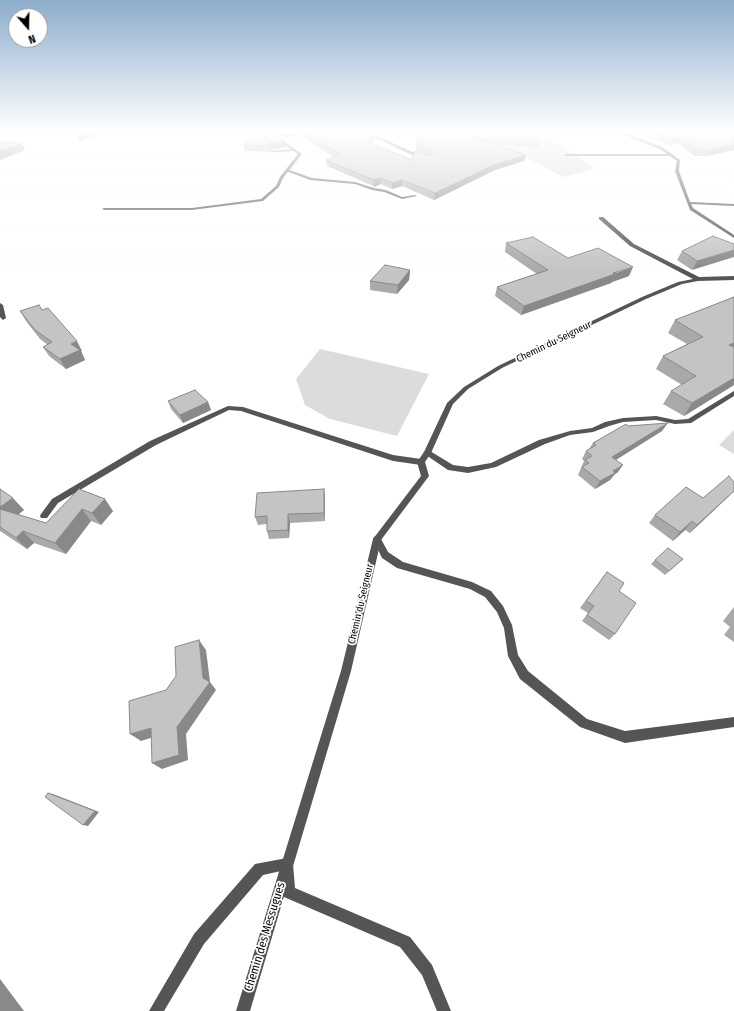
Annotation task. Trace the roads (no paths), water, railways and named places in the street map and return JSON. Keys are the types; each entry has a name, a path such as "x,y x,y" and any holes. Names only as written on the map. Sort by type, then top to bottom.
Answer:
{"street":[{"path":"104,209 192,209 262,200 278,186 283,177"},
{"path":"306,177 311,179 354,183 385,191 402,198 415,196"},
{"path":"679,177 691,209 734,237"},
{"path":"689,203 734,205"},
{"name":"Chemin du Seigneur","path":"602,218 632,245 698,279"},
{"name":"Chemin du Seigneur","path":"444,1011 427,970 405,942 289,892 287,864 346,671 377,539 425,476 421,462 427,453 450,403 466,388 500,367 644,298 680,283 698,279 734,278"},
{"path":"0,305 3,318"},
{"path":"427,453 451,468 468,470 493,465 542,442 570,433 593,430 607,424 623,420 656,418 676,422 689,421 734,393"},
{"path":"44,516 55,501 153,443 228,408 241,409 393,458 421,462"},
{"path":"377,539 385,555 400,565 472,586 488,594 500,609 509,628 513,656 524,675 584,723 625,737 734,722"},
{"path":"156,1011 199,939 260,869 287,864"},
{"name":"Chemin des Messugues","path":"243,1011 287,864"}]}
